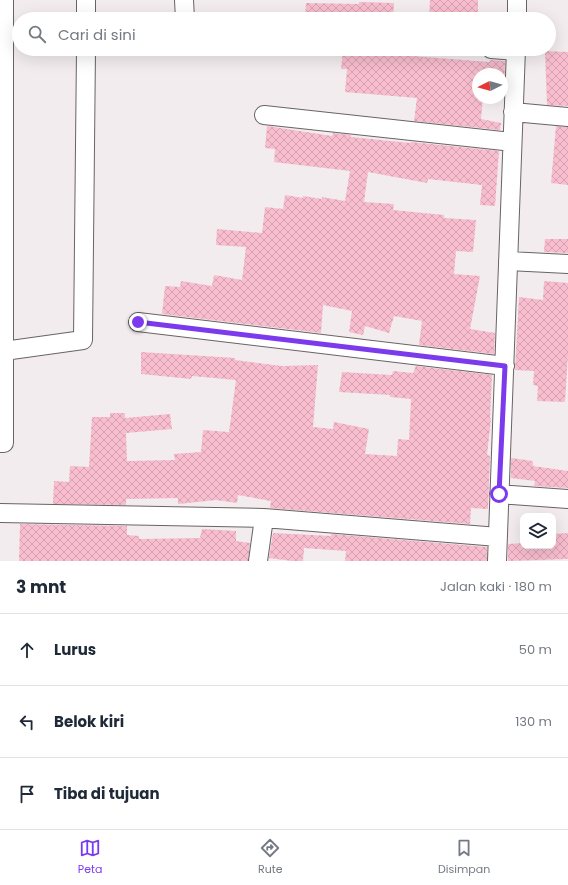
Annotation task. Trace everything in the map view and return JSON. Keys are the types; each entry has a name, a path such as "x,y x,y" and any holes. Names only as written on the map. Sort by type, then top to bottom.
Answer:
{"street":[{"path":"0,443 4,443 4,0"},
{"path":"86,0 86,12"},
{"path":"184,0 184,12"},
{"path":"516,12 517,0"},
{"path":"4,351 83,340 86,56"},
{"path":"497,561 516,56"},
{"path":"513,112 568,117"},
{"path":"264,115 512,142"},
{"path":"508,261 568,264"},
{"path":"138,322 505,366"},
{"path":"499,494 568,499"},
{"path":"0,513 264,518 498,537"},
{"path":"258,561 264,518"}],"building":[{"path":"430,0 478,0 478,12 429,12"},
{"path":"359,2 394,3 393,12 305,12 306,3 359,4"},
{"path":"556,51 568,52 568,106 547,105 545,56 556,56"},
{"path":"342,56 412,56 490,62 490,60 505,61 505,68 472,68 472,104 482,104 481,119 501,123 500,130 414,121 417,98 345,92 347,69 341,69"},
{"path":"267,126 332,136 333,133 351,135 351,137 499,151 495,206 480,205 482,185 428,179 427,183 368,172 364,202 394,204 393,210 444,215 444,218 476,220 473,252 456,251 454,274 480,276 470,329 495,333 494,354 419,345 422,321 394,316 389,333 365,326 363,335 349,332 352,311 323,305 321,333 162,314 165,286 180,287 181,281 212,286 214,275 242,280 246,247 216,245 217,229 262,233 265,207 283,209 285,195 303,198 303,196 322,199 322,197 345,201 350,171 274,162 275,149 265,148"},
{"path":"556,126 568,127 568,185 551,183"},
{"path":"545,239 568,239 568,253 544,252"},
{"path":"544,281 568,283 568,355 565,402 537,401 538,386 533,385 534,371 515,370 519,297 543,300"},
{"path":"141,352 235,358 235,360 282,366 318,365 313,427 333,429 334,422 369,429 365,454 397,456 398,439 409,440 411,399 390,397 390,395 339,392 342,372 392,375 393,371 413,373 416,366 492,375 491,419 487,455 490,456 488,509 471,508 470,524 270,508 271,501 238,495 237,503 216,500 178,504 178,498 126,499 126,505 53,504 54,481 69,482 70,466 89,467 92,417 110,417 110,413 125,413 125,418 170,414 172,429 126,433 127,461 175,460 174,454 201,452 203,430 229,432 236,380 192,376 191,379 141,374"},
{"path":"511,458 533,461 533,466 568,471 568,488 534,486 535,481 511,478"},
{"path":"20,524 127,526 127,535 139,536 139,539 200,538 202,529 236,531 236,541 250,543 248,561 19,561"},
{"path":"273,533 331,536 331,534 487,547 487,561 345,561 346,551 304,548 303,561 269,558"},
{"path":"568,533 568,559 508,561 508,544 520,543 520,549 556,549 556,534"}],"route":[{"path":"138,322 505,366 499,494"}]}
